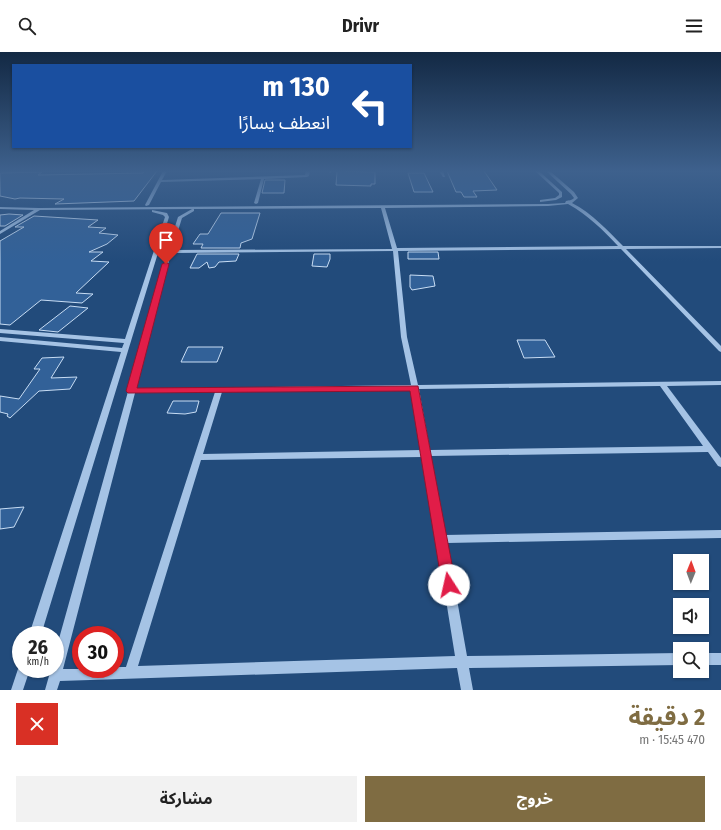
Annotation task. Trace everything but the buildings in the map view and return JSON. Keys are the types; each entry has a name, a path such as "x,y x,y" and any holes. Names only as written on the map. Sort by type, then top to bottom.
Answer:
{"street":[{"path":"143,207 147,201"},
{"path":"0,205 205,208 509,201"},
{"path":"564,201 591,216 721,350"},
{"path":"0,208 40,209 143,207 170,204 256,203 383,207 548,205 568,203 574,201"},
{"path":"170,204 178,208"},
{"path":"38,626 166,217 178,208 192,204"},
{"path":"143,207 165,214 166,217"},
{"path":"383,207 395,250 404,337 415,388 467,690"},
{"path":"64,641 131,391 180,217 178,208"},
{"path":"180,217 189,211 205,208"},
{"path":"0,233 40,209"},
{"path":"169,252 721,247"},
{"path":"152,265 166,264"},
{"path":"0,331 126,346"},
{"path":"0,339 126,346"},
{"path":"661,383 721,464"},
{"path":"131,391 721,383"},
{"path":"130,672 219,391"},
{"path":"198,458 710,450"},
{"path":"441,539 721,534"},
{"path":"64,675 462,662 673,659"},
{"path":"709,659 721,659"},
{"path":"17,690 21,678"},
{"path":"51,690 54,678"}],"route":[{"path":"166,264 131,391 415,388 449,585"}]}
